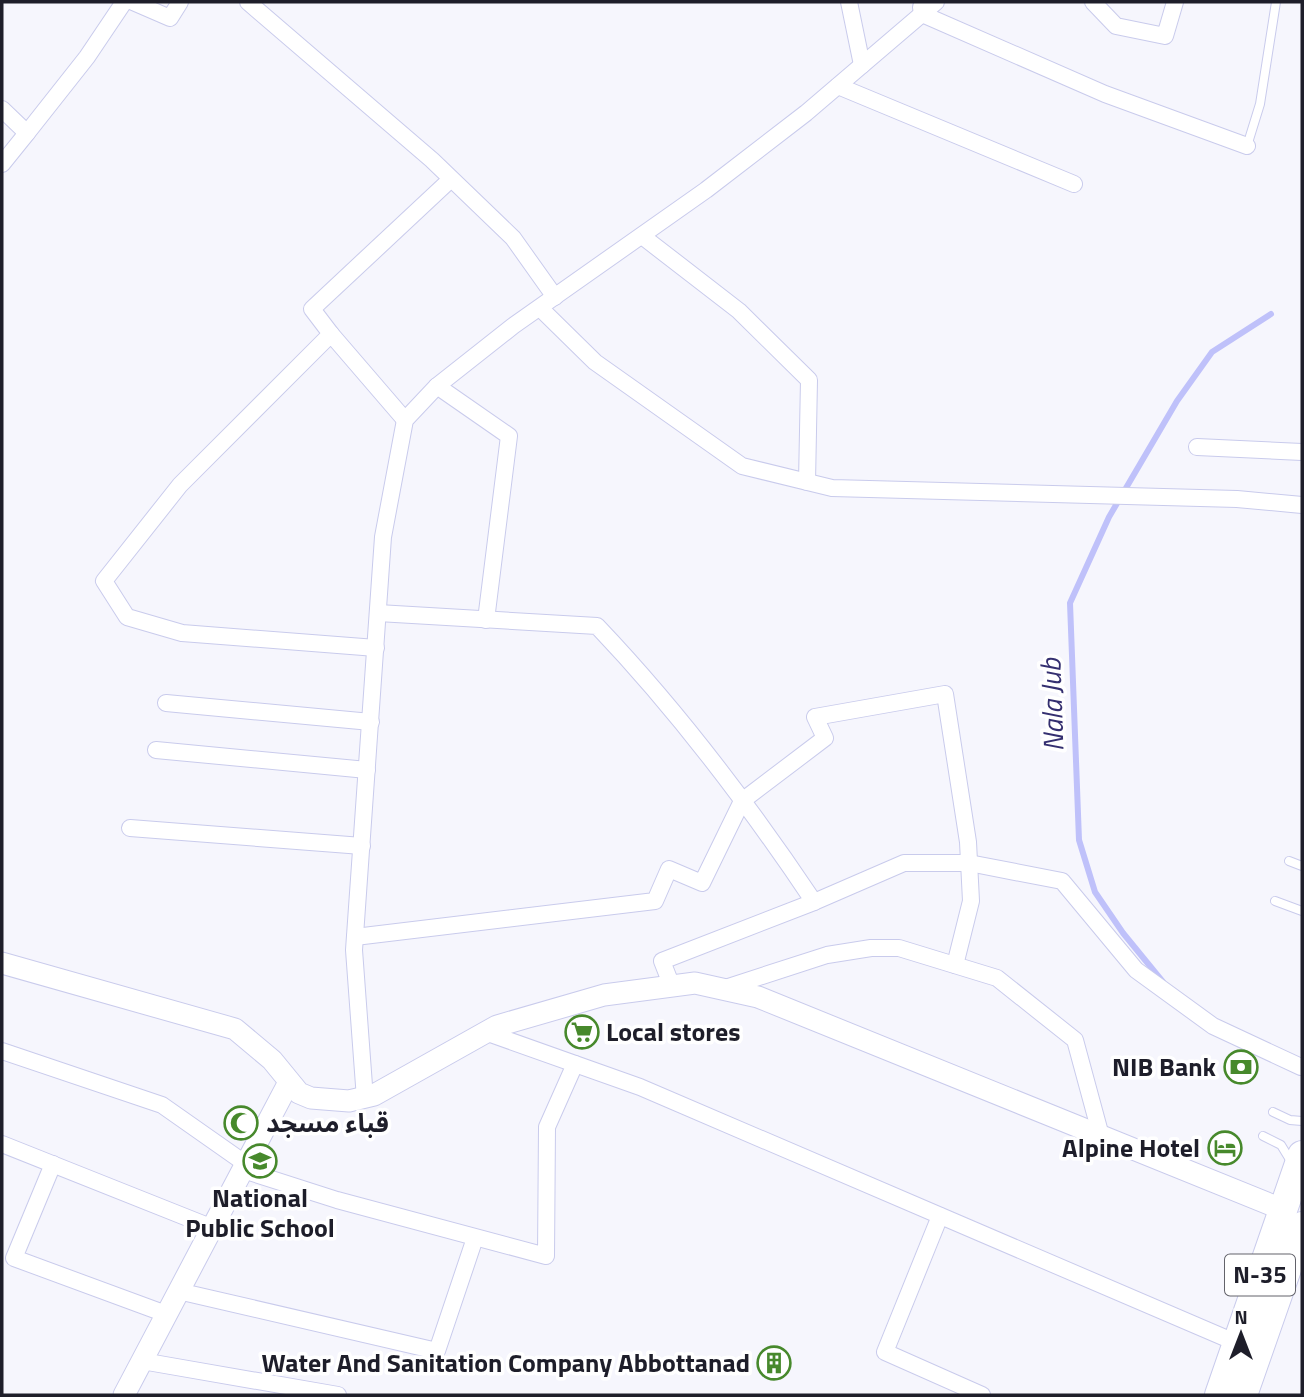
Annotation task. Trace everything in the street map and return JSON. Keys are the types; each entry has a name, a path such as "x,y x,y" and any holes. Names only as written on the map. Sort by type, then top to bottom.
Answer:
{"highway":[{"name":"N-35","path":"1243,1395 1293,1218 1298,1166"},
{"name":"N-35","path":"1219,1395 1237,1343 1293,1218"}],"street":[{"path":"2,164 87,57 124,2"},
{"path":"133,2 170,18 180,2"},
{"path":"248,2 331,71 513,238 555,297"},
{"path":"849,2 862,65"},
{"path":"365,1099 355,937 383,537 405,420 437,387 555,297 706,190 838,86 921,8 936,2"},
{"path":"1093,2 1116,26 1166,36 1175,2"},
{"path":"921,8 1105,94 1247,146"},
{"path":"838,86 1074,184"},
{"path":"2,109 27,133"},
{"path":"405,420 312,309 450,180"},
{"path":"642,236 739,311 809,380 807,482"},
{"path":"540,308 595,362 742,466 832,488 1237,499 1302,505"},
{"path":"331,334 180,485 104,581 127,617 182,633 376,648"},
{"path":"437,387 509,436 486,620"},
{"path":"1197,447 1302,452"},
{"path":"378,613 597,626 650,682 742,801 814,902"},
{"path":"355,937 655,901 669,869 702,883 742,801 825,738 815,717 945,694 969,863 971,901 955,965"},
{"path":"166,703 371,722"},
{"path":"156,750 367,770"},
{"path":"130,828 362,846"},
{"path":"671,984 662,961 814,902 904,863 969,863 1062,881 1136,970 1213,1026 1301,1068"},
{"path":"725,988 827,955 871,947 899,948 998,978 1075,1040 1101,1136"},
{"path":"8,970 235,1029 272,1060 288,1084 299,1093 311,1098 349,1101 365,1099 485,1032 528,1016 604,996 671,984 695,983 725,988 758,998 1101,1136 1293,1218"},
{"path":"485,1032 640,1087 1237,1343"},
{"path":"2,1051 162,1105 244,1167 475,1238 546,1256 547,1127 576,1064"},
{"path":"124,1395 288,1084"},
{"path":"2,1144 213,1227"},
{"path":"53,1164 14,1258 166,1314"},
{"path":"940,1216 885,1352 982,1395"},
{"path":"178,1291 437,1351 475,1238"},
{"path":"142,1361 338,1395"}],"lane":[{"path":"1247,146 1260,104 1276,2"},
{"path":"1289,861 1302,866"},
{"path":"1275,901 1302,911"},
{"path":"1272,1112 1290,1120 1302,1121"},
{"path":"1264,1136 1281,1145 1298,1166"}],"waterway":[{"name":"Nala Jub","path":"1163,982 1123,933 1095,892 1079,840 1070,603 1109,517 1177,401 1212,352 1271,314"}],"place":[{"name":"Local stores","path":"582,1032"},
{"name":"NIB Bank","path":"1241,1067"},
{"name":"قباء مسجد","path":"241,1123"},
{"name":"Alpine Hotel","path":"1225,1148"},
{"name":"National Public School","path":"260,1161"},
{"name":"Water And Sanitation Company Abbottanad","path":"774,1363"}]}
